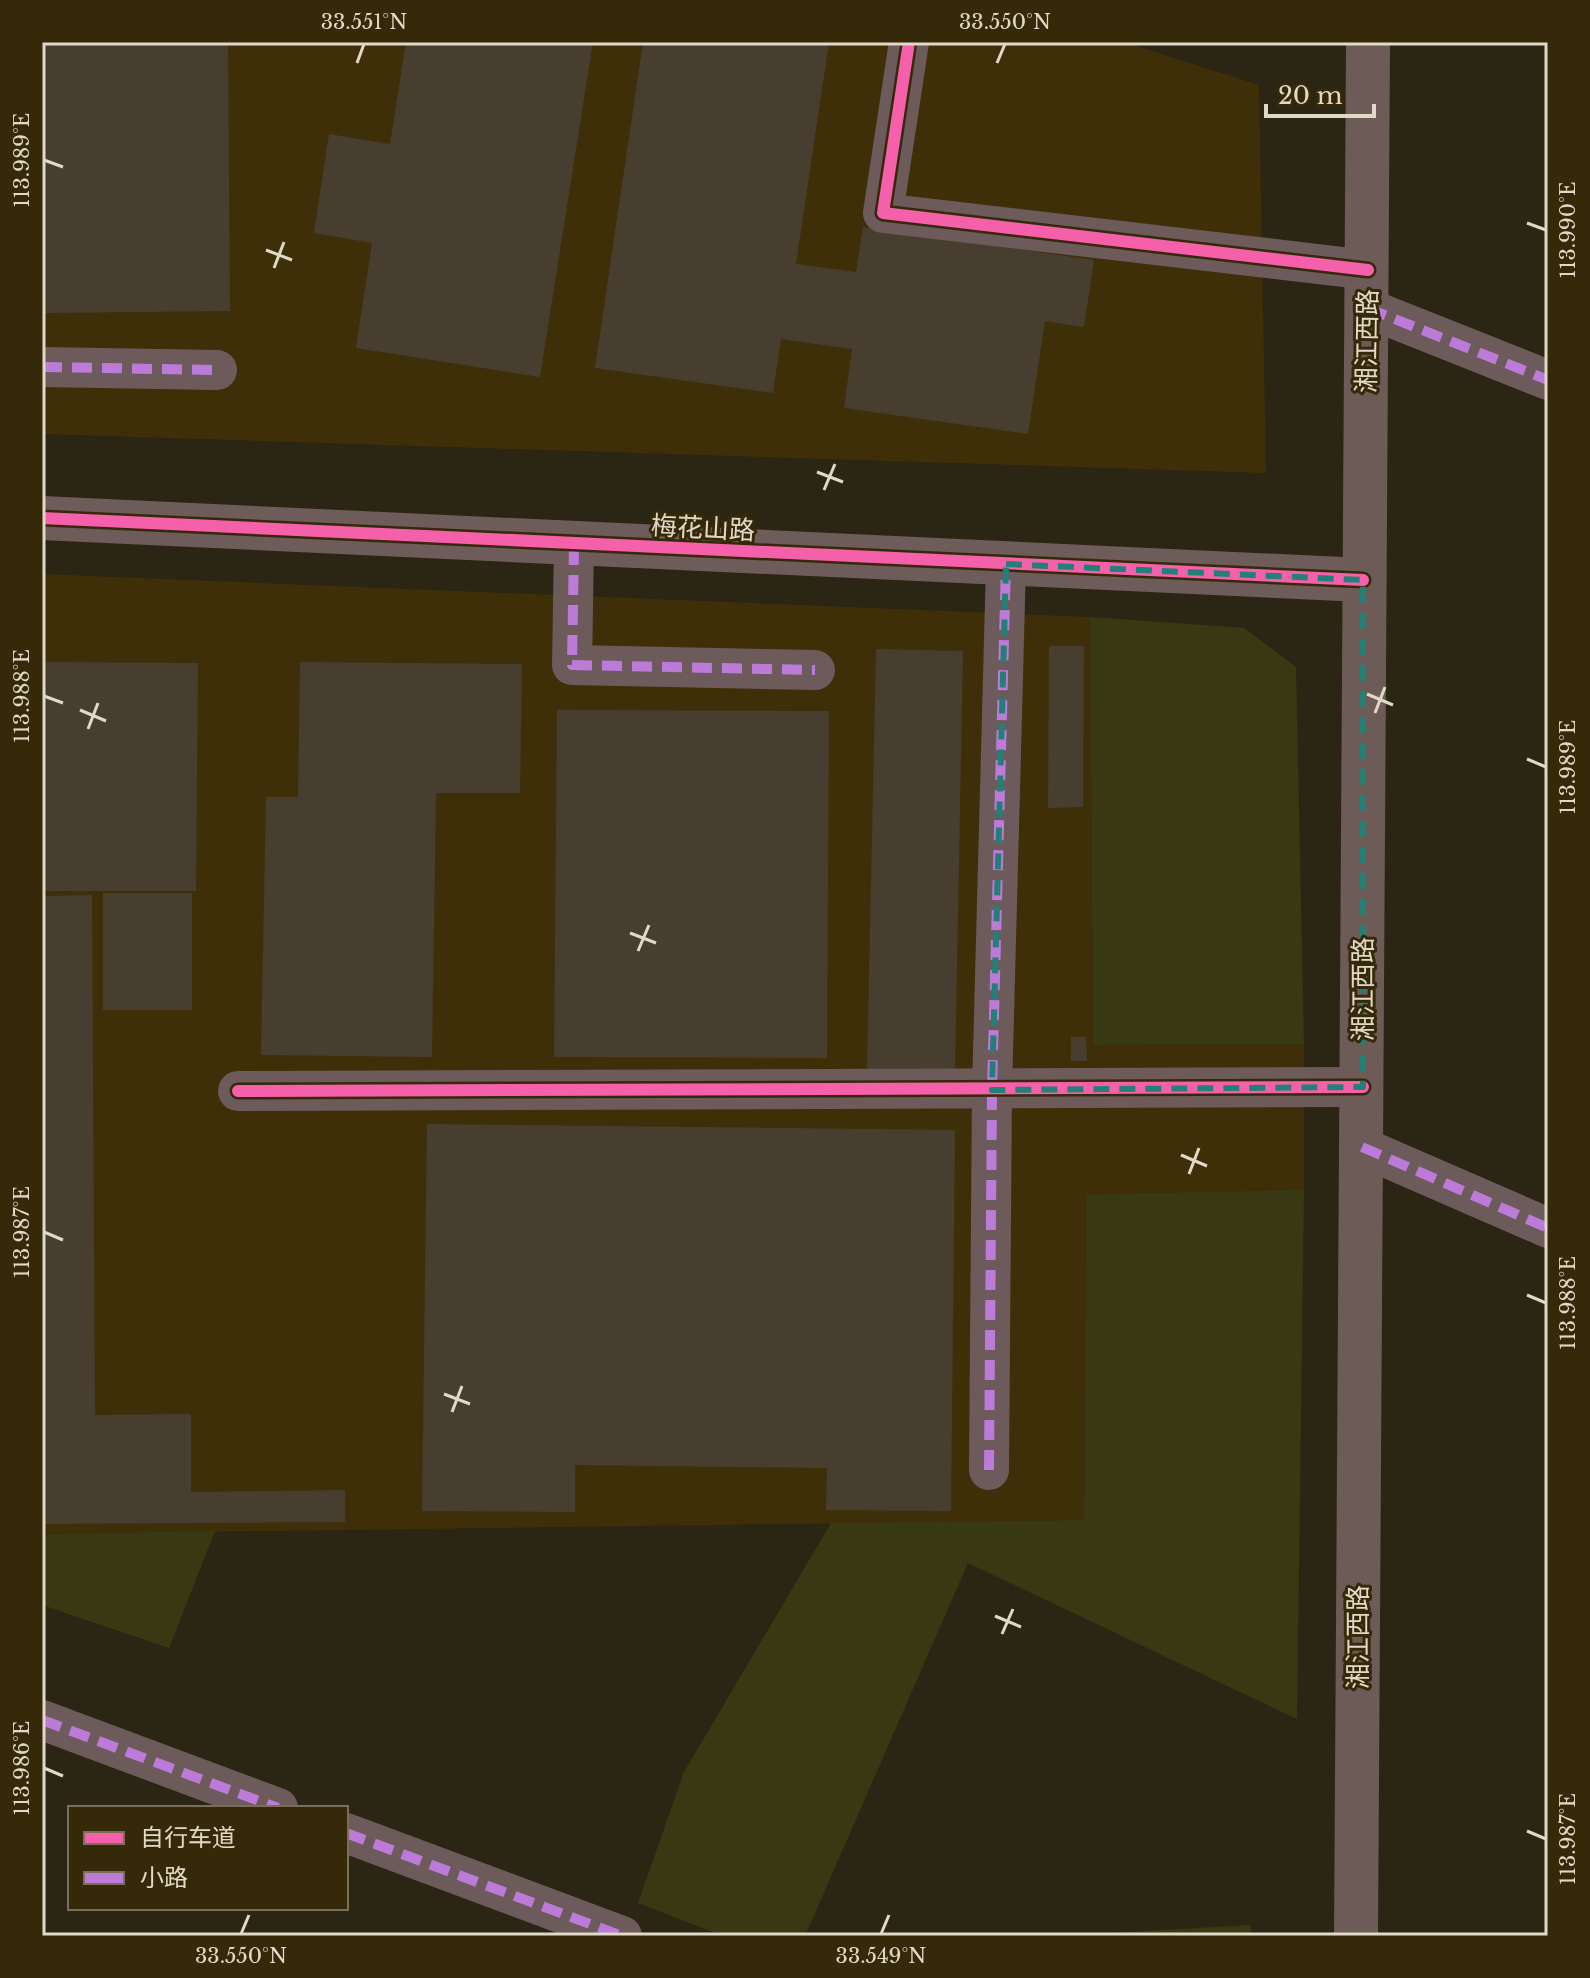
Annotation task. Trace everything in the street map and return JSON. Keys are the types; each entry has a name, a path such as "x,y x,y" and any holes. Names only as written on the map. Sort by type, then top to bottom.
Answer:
{"main road":[{"name":"湘江西路","path":"1356,1936 1368,42"}],"street":[{"path":"909,42 883,213 1368,289 1548,380"},
{"path":"42,367 217,370"},
{"name":"梅花山路","path":"42,518 1363,580"},
{"path":"574,545 572,665 815,670"},
{"path":"989,1470 992,1090 1006,564"},
{"path":"238,1091 1363,1087"},
{"path":"1362,1147 1548,1228"},
{"path":"42,1720 273,1806"},
{"path":"348,1834 622,1936"}],"highlighted area":[{"path":"1006,564 1363,580 1363,1087 992,1090"}],"shaded area":[{"path":"42,42 1124,42 1259,85 1266,473 42,434"},
{"path":"42,574 1090,617 1093,1045 1304,1044 1304,1190 1086,1194 1084,1520 42,1534"},
{"path":"1090,617 1244,628 1296,667 1304,1044 1093,1045"},
{"path":"1304,1190 1297,1719 968,1563 805,1936 723,1936 638,1903 684,1772 831,1523 1084,1520 1086,1194"},
{"path":"215,1531 169,1648 42,1605 42,1534"},
{"path":"1250,1925 1252,1936 1109,1936 1110,1933"}],"building":[{"path":"42,42 228,42 230,311 42,313"},
{"path":"406,42 593,42 540,377 356,348 372,243 314,233 329,134 390,144"},
{"path":"643,42 829,42 796,264 856,272 863,227 1094,260 1084,327 1045,321 1028,434 844,408 852,349 781,339 773,393 595,368"},
{"path":"1049,646 1084,646 1083,807 1048,808"},
{"path":"876,649 963,651 955,1071 867,1070"},
{"path":"42,662 198,663 196,891 42,891"},
{"path":"300,662 522,664 520,793 436,793 432,1057 261,1055 266,797 298,797"},
{"path":"557,710 829,711 827,1058 554,1057"},
{"path":"103,893 192,893 192,1010 103,1010"},
{"path":"92,895 95,1415 191,1414 191,1492 345,1490 345,1522 42,1524 42,896"},
{"path":"1071,1037 1086,1037 1087,1061 1071,1061"},
{"path":"427,1124 955,1130 951,1511 826,1510 827,1468 575,1465 575,1512 422,1511"}],"marked path":[{"path":"1367,308 1548,380"},
{"path":"42,367 217,370"},
{"path":"574,545 572,665 815,670"},
{"path":"989,1470 992,1090 1006,564"},
{"path":"1362,1147 1548,1228"},
{"path":"42,1720 273,1806"},
{"path":"348,1834 622,1936"}],"cycle path":[{"path":"909,42 883,213 1368,270"},
{"path":"42,518 1363,580"},
{"path":"238,1091 1363,1087"}]}
